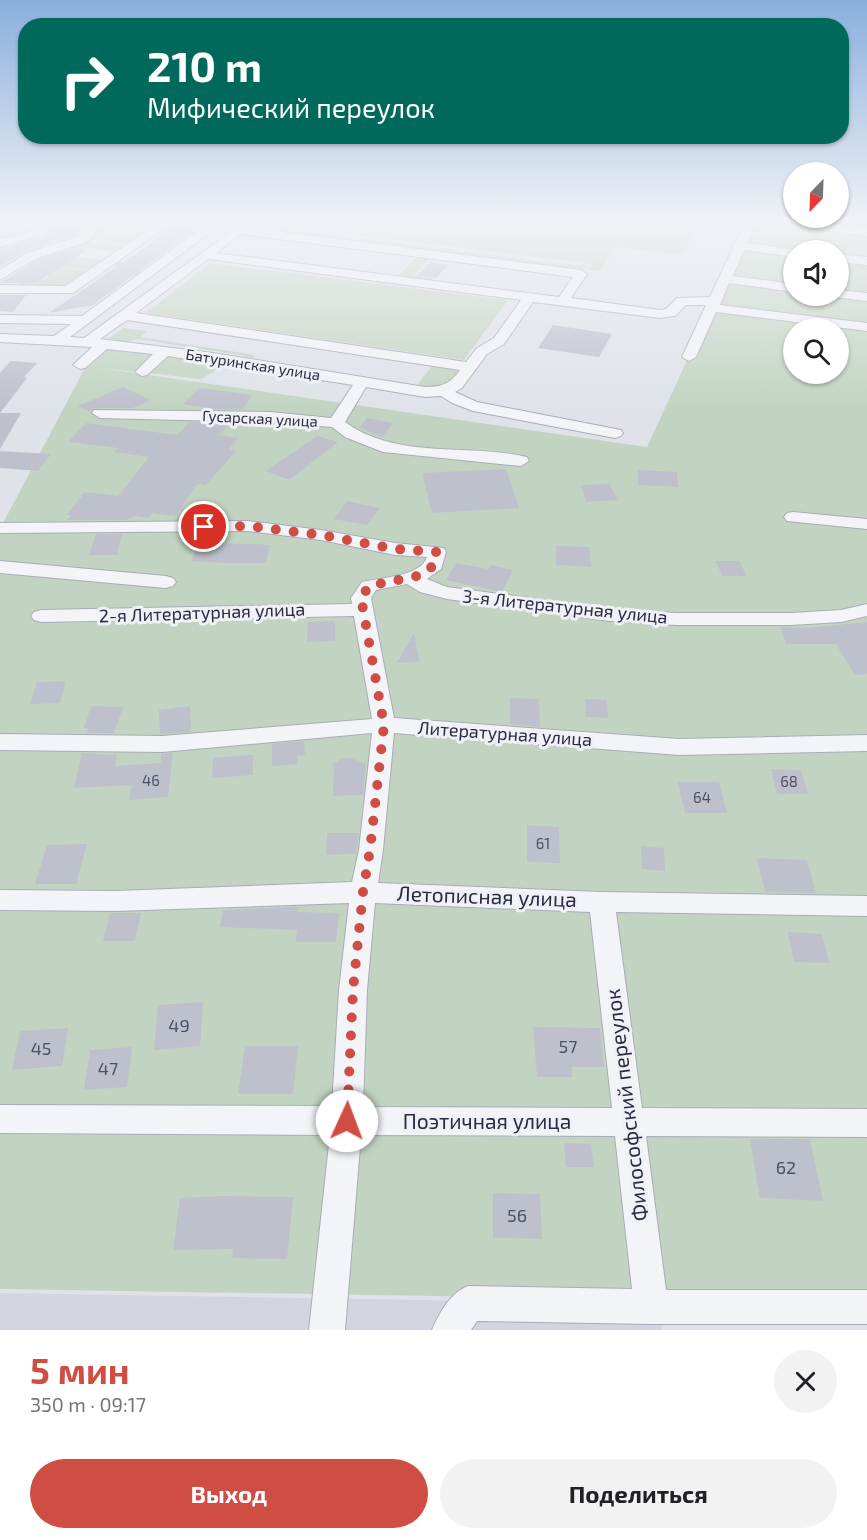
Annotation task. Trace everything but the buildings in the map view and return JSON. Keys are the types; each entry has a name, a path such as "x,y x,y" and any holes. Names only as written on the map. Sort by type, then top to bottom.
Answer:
{"street":[{"path":"0,290 68,290 75,284"},
{"path":"39,353 54,339 129,284"},
{"path":"88,342 166,284"},
{"path":"446,284 667,315 682,301 867,327"},
{"path":"556,298 571,284"},
{"path":"690,357 724,284"},
{"path":"764,284 783,287"},
{"path":"849,295 867,297"},
{"path":"444,391 457,385 485,348 499,340 530,297"},
{"path":"124,315 469,367"},
{"path":"0,319 83,320"},
{"name":"Батуринская улица","path":"3,342 54,339 105,343 424,392 444,391"},
{"path":"266,367 293,341"},
{"path":"80,365 105,343"},
{"path":"142,372 164,351"},
{"path":"336,423 362,382"},
{"path":"444,391 457,400 473,406 615,432"},
{"name":"Гусарская улица","path":"100,412 270,417 336,423 351,434 383,447 521,461"},
{"path":"794,517 867,524"},
{"path":"0,528 247,526 321,535 395,549 437,552 434,565 422,575 369,586 361,598 384,725 353,990 347,1121 327,1330"},
{"path":"0,567 166,582"},
{"name":"3-я Литературная улица","path":"410,577 427,588 447,594 610,615 676,619 791,619 841,616 867,610"},
{"name":"2-я Литературная улица","path":"41,616 259,609 363,610"},
{"name":"Литературная улица","path":"0,742 162,744 384,725 679,747 867,743"},
{"name":"Летописная улица","path":"0,900 115,901 363,892 602,902 867,906"},
{"name":"Философский переулок","path":"602,902 651,1307"},
{"name":"Поэтичная улица","path":"0,1119 867,1123"},
{"path":"450,1330 468,1304 867,1307"}],"shaded area":[{"path":"0,1293 661,1304 662,1330 0,1330"}],"green space":[{"path":"19,284 71,284 68,286 16,286"},
{"path":"183,284 380,284 508,300 464,360 146,313"},
{"path":"722,284 783,284 783,306 849,306 849,284 867,284 867,1303 0,1289 0,529 86,366 108,347 155,354 136,372 100,368 647,447"},
{"path":"123,328 147,331 140,337 255,355 252,358 260,360 246,361 245,356 138,339 126,342 109,339"},
{"path":"165,356 224,365 201,379 148,373"},
{"path":"433,365 458,369 458,371 442,385 419,386 419,382"}],"route":[{"path":"204,527 247,526 321,535 395,549 437,552 434,565 422,575 369,586 361,598 384,725 353,990 347,1121"}]}
